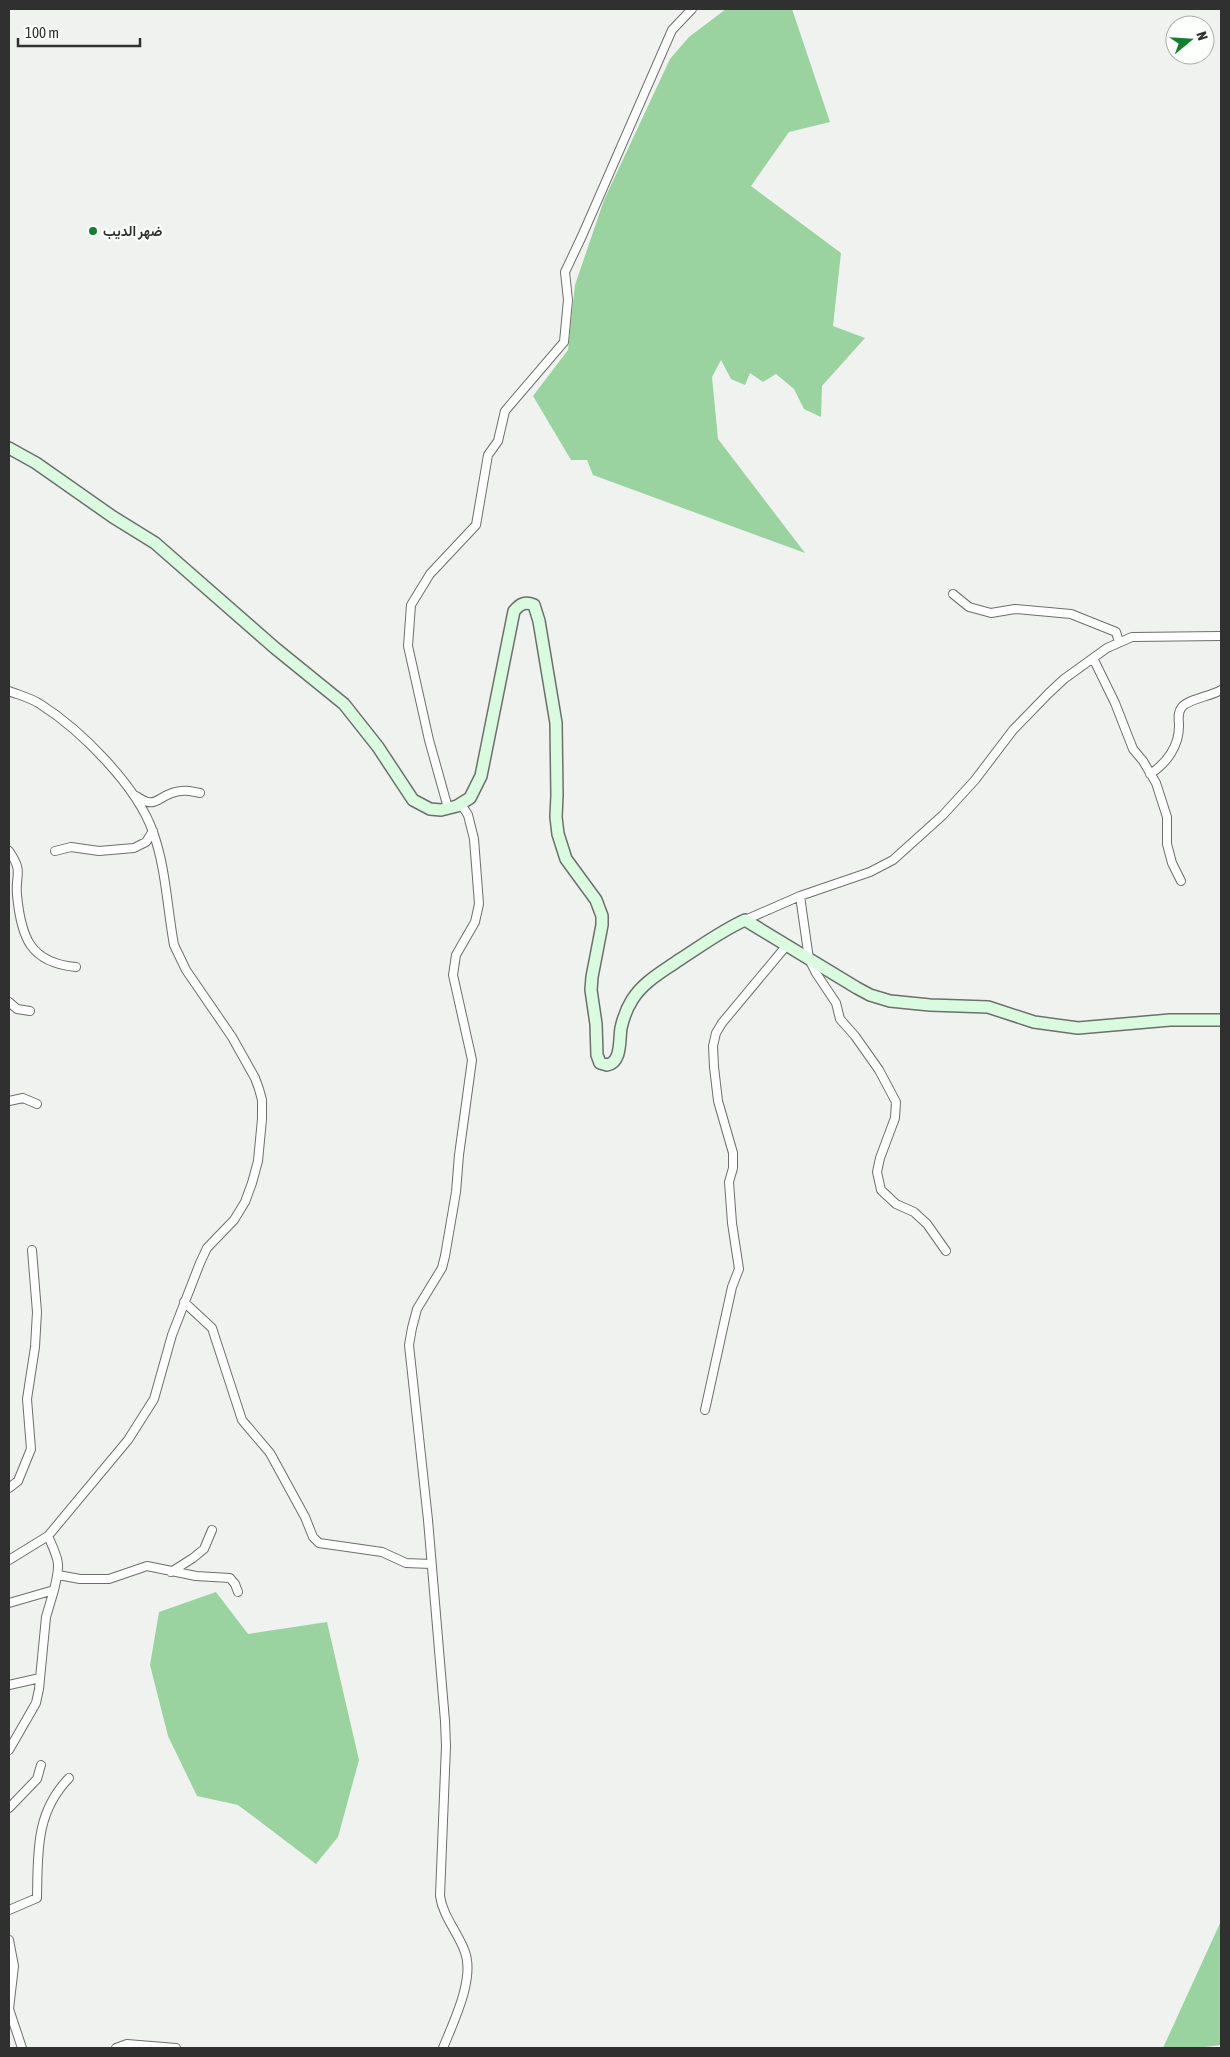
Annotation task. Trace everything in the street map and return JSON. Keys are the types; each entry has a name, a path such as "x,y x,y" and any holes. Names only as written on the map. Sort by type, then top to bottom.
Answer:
{"street":[{"path":"448,808 429,740 408,646 411,605 430,574 476,524 488,455 498,441 505,411 564,342 568,300 565,272 672,30 692,9"},
{"path":"9,448 36,463 155,543 275,648 344,704 369,734 413,800 430,809 448,808 461,804 470,798 481,776 514,611 522,603 529,602 534,605 537,610 554,710 557,746 556,818 558,834 566,860 596,900 602,916 591,990 596,1024 597,1055 600,1063 607,1065 614,1062 618,1054 626,1012 640,989 726,928 800,896 870,872 893,860 943,815 976,780 1013,730 1043,698 1064,679 1093,658 1119,642 1132,637 1221,636"},
{"path":"952,594 969,607 990,613 1015,609 1071,614 1116,632 1119,642"},
{"path":"1093,658 1115,703 1132,749 1156,783 1167,817 1167,844 1172,863 1181,881"},
{"path":"1150,774 1170,757 1177,737 1178,717 1182,707 1187,703 1221,690"},
{"path":"9,691 40,704 58,717 119,775 134,795 152,831 165,881 172,933 178,954 186,970 216,1012 244,1057 255,1078 262,1100 258,1161 248,1196 234,1220 207,1248 172,1335 154,1399 128,1440 48,1536 9,1560"},
{"path":"134,795 151,803 181,791 200,792"},
{"path":"444,2048 458,2015 463,1996 467,1963 465,1952 442,1908 440,1896 446,1746 428,1520 409,1345 417,1309 442,1268 445,1256 456,1192 472,1060 453,975 456,955 475,922 479,904 474,839 468,815 461,804"},
{"path":"55,851 71,847 98,851 134,848 146,842 152,831"},
{"path":"9,851 18,868 17,894 23,928 34,951 55,963 76,967"},
{"path":"800,896 809,959 816,974 836,1003 840,1019 855,1036 879,1070 896,1102 895,1118 880,1158 877,1172 881,1190 896,1204 914,1212 927,1224 946,1251"},
{"path":"744,920 870,995 890,1001 930,1005 988,1007 1034,1022 1078,1028 1161,1020 1221,1020"},
{"path":"705,1410 729,1302 740,1269 732,1223 729,1182 733,1168 733,1153 718,1101 713,1046 716,1033 722,1023 787,945"},
{"path":"9,1002 17,1009 30,1011"},
{"path":"9,1101 24,1098 37,1104"},
{"path":"9,1488 18,1481 31,1449 28,1399 38,1312 32,1250"},
{"path":"184,1302 212,1328 242,1420 270,1454 305,1517 314,1538 319,1544 382,1552 406,1563 430,1564"},
{"path":"171,1572 204,1549 212,1530"},
{"path":"9,1750 36,1702 46,1617 58,1575 58,1561 48,1536"},
{"path":"58,1575 80,1579 109,1579 142,1566 196,1576 230,1578 238,1592"},
{"path":"9,1603 54,1590"},
{"path":"9,1685 40,1678"},
{"path":"9,1808 37,1779 41,1765"},
{"path":"9,1910 37,1898 38,1844 45,1818 50,1803 70,1778"},
{"path":"9,1940 14,1966 9,2009 22,2048"},
{"path":"116,2048 127,2044 176,2048"}],"green space":[{"path":"726,9 792,9 830,122 789,132 751,186 841,253 833,326 865,338 822,386 821,417 804,409 794,389 776,374 763,382 750,373 745,385 731,379 721,360 712,377 718,439 805,553 593,475 587,460 571,460 533,396 568,350 575,285 604,200 670,59 689,37"},
{"path":"216,1592 248,1634 327,1622 359,1760 338,1837 316,1864 238,1805 197,1796 168,1736 150,1665 159,1612"},
{"path":"1221,1921 1221,2045 1197,2048 1163,2048"}],"place":[{"name":"ضهر الديب","path":"93,231"}]}
